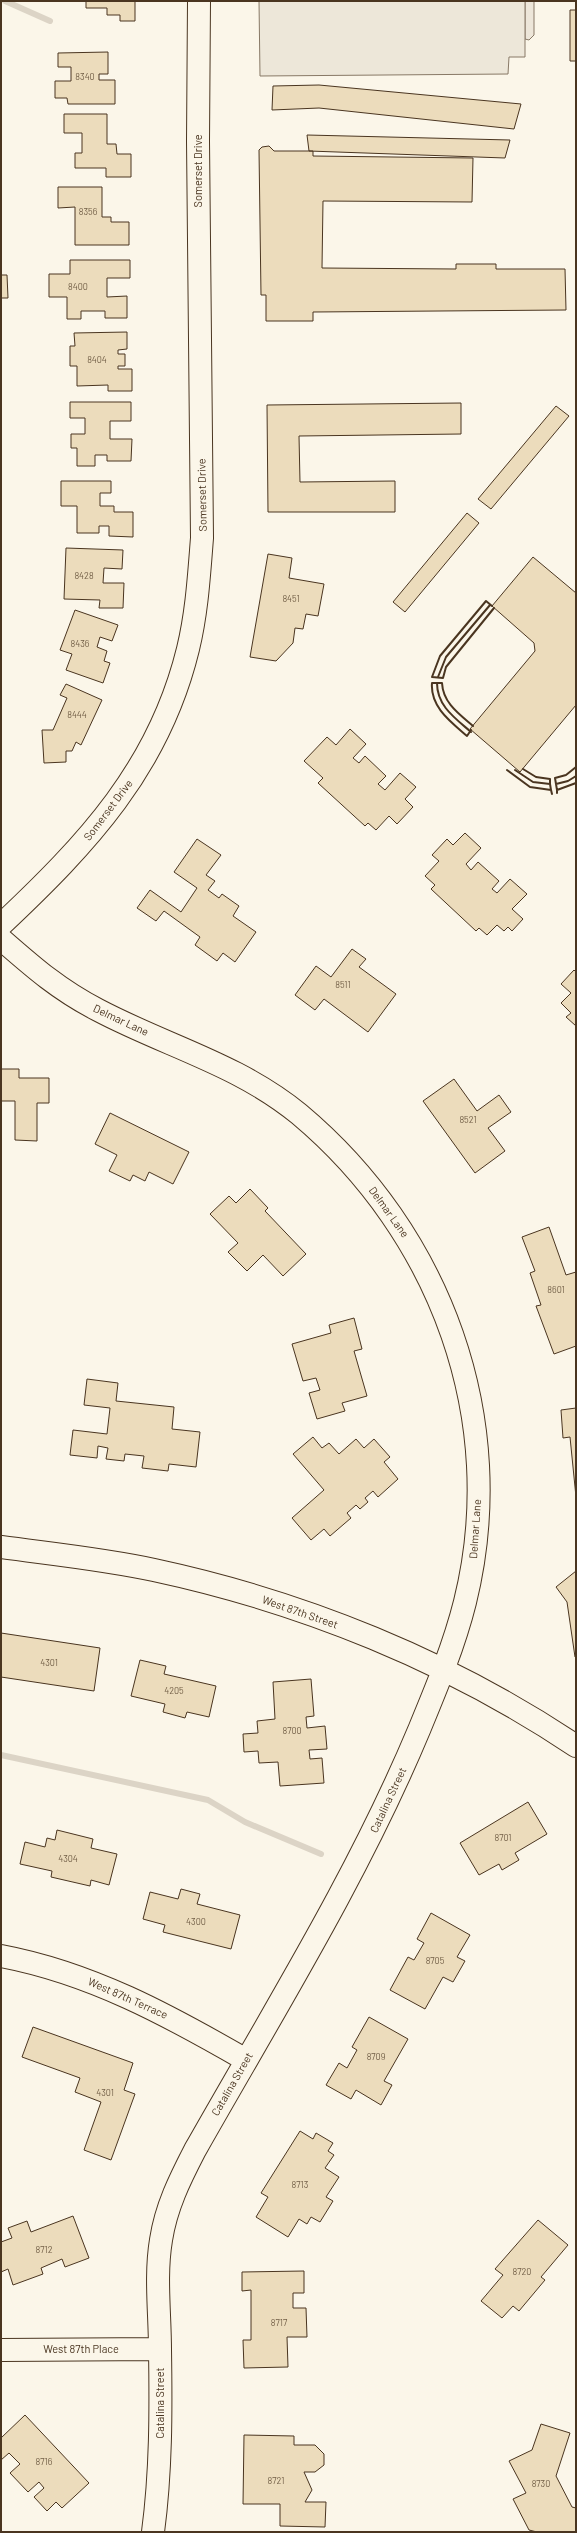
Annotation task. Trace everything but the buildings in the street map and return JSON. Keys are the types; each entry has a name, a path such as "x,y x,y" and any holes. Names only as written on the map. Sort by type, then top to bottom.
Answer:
{"street":[{"name":"Somerset Drive","path":"1,925 59,870 95,830 129,784 157,734 175,692 188,649 198,596 202,538 198,141 199,1"},
{"name":"Delmar Lane","path":"1,939 47,980 98,1010 211,1059 251,1080 297,1112 339,1150 376,1192 408,1239 434,1285 449,1321 465,1374 476,1438 478,1484 476,1543 466,1600 442,1670"},
{"name":"West 87th Street","path":"1,1547 81,1557 154,1570 255,1596 321,1618 396,1648 442,1670 511,1706 576,1746"},
{"name":"Catalina Street","path":"152,2532 160,2444 158,2268 161,2240 169,2206 176,2187 195,2150 361,1858 395,1788 442,1670"},
{"name":"West 87th Terrace","path":"1,1956 69,1972 118,1991 173,2018 246,2060"},
{"name":"West 87th Place","path":"1,2350 160,2349"}],"shaded area":[{"path":"259,1 525,1 525,57 509,57 508,74 260,76"},
{"path":"525,1 534,1 534,35 529,40 525,39"}],"waterway":[{"path":"5,1 50,21"},
{"path":"1,1755 208,1800 245,1822 321,1854"}],"wall":[{"path":"492,606 486,601 440,656 432,677 443,678 446,667 494,608"},
{"path":"438,677 446,657 490,605"},
{"path":"471,730 467,736 454,725 438,707 432,692 432,683 442,683 445,696 453,708 473,726"},
{"path":"437,683 440,698 448,711 471,732"},
{"path":"556,784 555,778 566,775 576,767"},
{"path":"523,769 536,777 550,779 550,784"},
{"path":"507,770 530,787 551,790 552,794"},
{"path":"515,770 533,782 550,784 551,790"},
{"path":"557,790 556,784 568,781 576,776"},
{"path":"557,793 557,790 576,783"}]}
